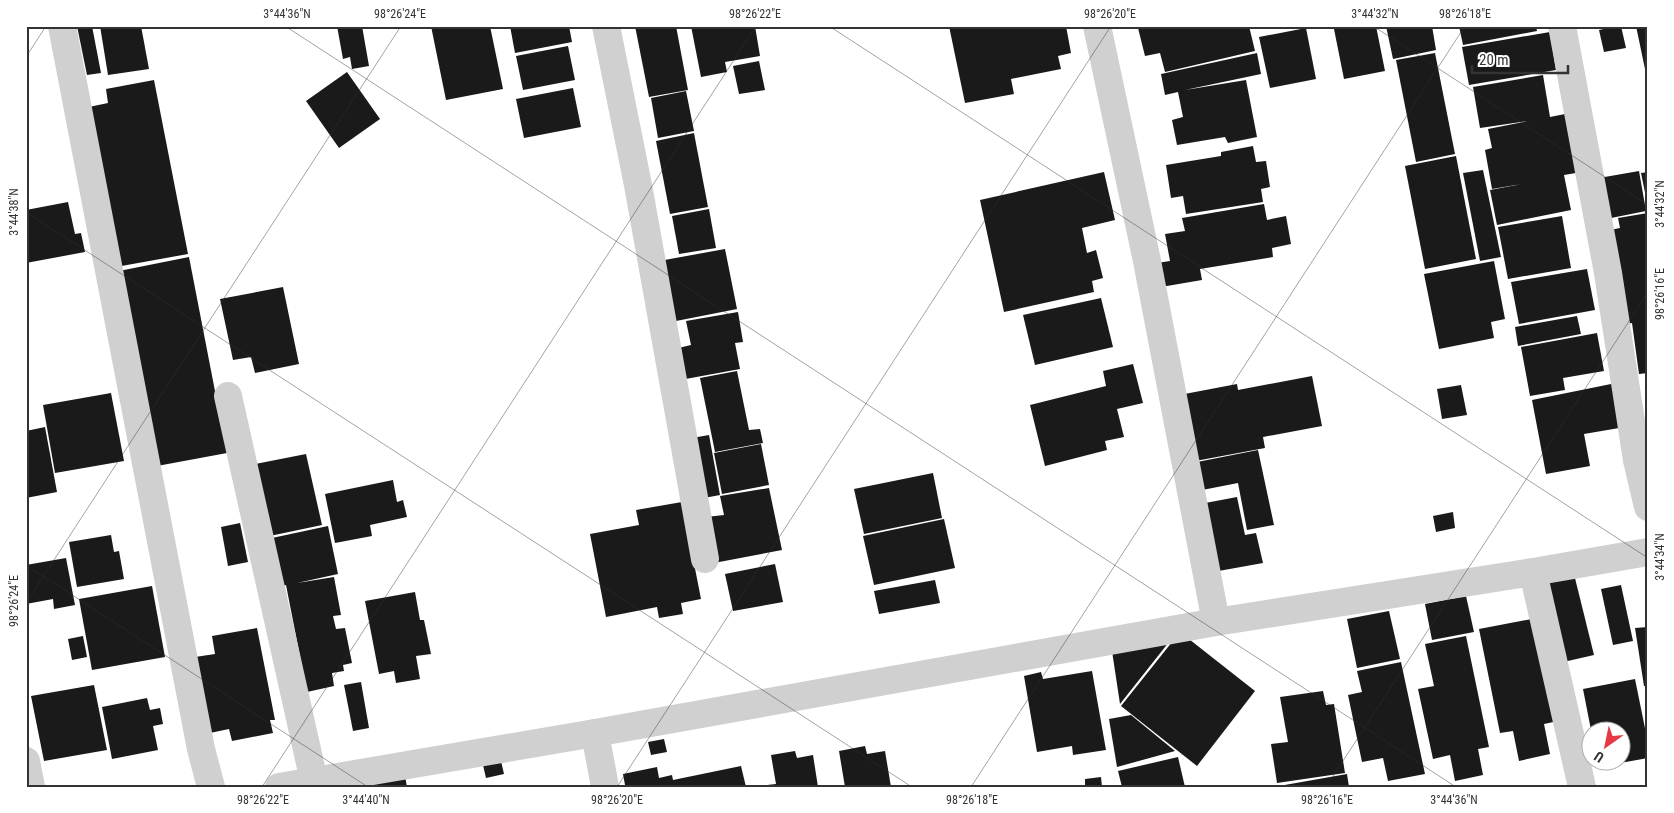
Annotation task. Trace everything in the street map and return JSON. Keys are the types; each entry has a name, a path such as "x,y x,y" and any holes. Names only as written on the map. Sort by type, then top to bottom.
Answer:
{"street":[{"path":"62,26 201,749 210,784"},
{"path":"606,26 640,195 705,559"},
{"path":"1097,26 1147,261 1216,622"},
{"path":"1562,26 1608,273 1637,460 1648,507"},
{"path":"228,396 304,732 299,781 595,734 1216,622 1648,552"},
{"path":"1533,572 1582,787"},
{"path":"595,734 605,787"},
{"path":"26,761 31,787"}],"building":[{"path":"77,26 92,26 101,73 87,75"},
{"path":"100,26 141,26 149,69 108,75"},
{"path":"337,26 362,26 369,66 352,69 350,57 343,59"},
{"path":"431,26 490,26 503,89 446,100"},
{"path":"510,26 569,26 572,42 515,53"},
{"path":"635,26 676,26 688,90 649,97"},
{"path":"691,26 755,26 760,56 725,62 727,72 701,77"},
{"path":"949,26 1052,26 1053,28 1066,26 1071,53 1058,56 1061,69 1011,79 1014,94 965,103"},
{"path":"1145,26 1249,26 1255,51 1165,72 1160,53 1145,56 1138,28"},
{"path":"1352,26 1376,26 1385,71 1344,79 1334,29"},
{"path":"1386,26 1432,26 1436,50 1393,59"},
{"path":"1459,26 1536,26 1537,31 1463,45"},
{"path":"1621,26 1626,48 1604,52 1599,30"},
{"path":"1636,26 1648,26 1648,69 1645,69"},
{"path":"1306,28 1316,79 1270,88 1259,37"},
{"path":"1550,32 1556,70 1469,85 1462,47"},
{"path":"568,46 575,80 523,90 516,56"},
{"path":"1257,53 1261,74 1185,90 1246,80 1257,137 1228,143 1225,137 1177,145 1172,120 1183,117 1178,92 1165,95 1161,74"},
{"path":"1435,53 1455,154 1416,162 1396,60"},
{"path":"759,61 765,90 739,94 733,66"},
{"path":"347,72 380,119 339,148 306,101"},
{"path":"1543,75 1550,117 1565,114 1576,173 1564,175 1571,210 1497,225 1490,190 1522,184 1492,189 1485,150 1492,148 1488,129 1528,121 1480,128 1473,87"},
{"path":"154,80 188,254 116,267 84,108 108,103 106,89"},
{"path":"573,88 581,127 524,138 516,99"},
{"path":"686,91 694,131 658,138 651,98"},
{"path":"694,133 708,207 670,214 656,141"},
{"path":"1253,146 1256,162 1266,161 1270,187 1261,189 1263,202 1186,214 1183,196 1171,198 1166,165 1221,156 1221,152"},
{"path":"1456,156 1476,259 1425,269 1405,166"},
{"path":"1483,170 1501,257 1480,261 1463,173"},
{"path":"1639,171 1646,211 1606,219 1599,178"},
{"path":"1104,172 1115,220 1082,228 1087,253 1096,250 1103,278 1092,281 1094,292 1004,312 980,200"},
{"path":"1648,172 1648,202 1647,202 1641,173"},
{"path":"68,202 75,234 81,233 85,252 26,263 26,210"},
{"path":"1264,204 1267,220 1286,216 1291,244 1272,248 1273,257 1200,269 1202,280 1161,287 1157,263 1170,261 1165,234 1185,231 1182,218"},
{"path":"709,209 716,248 679,254 672,216"},
{"path":"1648,213 1648,373 1639,374 1632,323 1627,324 1610,230 1620,228 1618,218"},
{"path":"1562,216 1571,268 1508,279 1498,227"},
{"path":"725,249 737,309 671,322 659,261"},
{"path":"189,257 227,453 157,466 119,271"},
{"path":"1494,261 1505,319 1491,322 1494,338 1439,349 1424,274"},
{"path":"1587,269 1595,310 1519,324 1511,282"},
{"path":"283,287 299,364 255,373 251,357 233,360 220,299"},
{"path":"1101,298 1113,347 1035,365 1023,315"},
{"path":"738,312 743,342 735,343 740,369 680,380 674,349 691,345 686,321"},
{"path":"1577,316 1581,334 1518,346 1515,327"},
{"path":"1597,333 1604,371 1563,378 1565,390 1530,396 1521,347"},
{"path":"1133,364 1143,403 1117,409 1124,437 1105,441 1107,450 1045,466 1030,405 1106,386 1103,371"},
{"path":"737,371 749,430 760,429 763,443 715,452 700,378"},
{"path":"1312,376 1322,426 1263,437 1265,448 1190,462 1174,396 1237,384 1238,390"},
{"path":"1616,383 1625,427 1584,434 1590,466 1546,474 1532,400"},
{"path":"1461,385 1467,415 1442,419 1437,389"},
{"path":"111,393 124,461 55,473 43,405"},
{"path":"45,427 57,492 26,498 26,431"},
{"path":"709,435 720,495 704,498 692,438"},
{"path":"761,444 769,485 722,494 714,453"},
{"path":"1258,450 1274,525 1247,530 1238,483 1197,491 1192,463"},
{"path":"306,454 322,525 265,537 250,465"},
{"path":"933,473 942,518 864,534 854,489"},
{"path":"393,480 397,502 403,500 407,517 370,525 372,536 335,543 325,494"},
{"path":"769,488 782,550 714,563 706,517 724,515 720,496"},
{"path":"1237,497 1245,535 1256,533 1263,563 1213,572 1200,504"},
{"path":"682,502 701,599 681,603 683,614 659,618 657,607 606,617 590,534 639,525 636,510"},
{"path":"1453,512 1455,528 1436,532 1433,516"},
{"path":"944,519 955,568 874,585 863,536"},
{"path":"240,523 248,562 228,566 221,527"},
{"path":"328,526 338,574 297,583 334,577 341,615 333,616 336,629 345,628 352,663 343,665 344,671 332,673 334,686 307,692 286,585 282,586 272,538"},
{"path":"111,535 114,552 119,551 124,579 77,587 69,542"},
{"path":"66,558 75,605 54,609 53,599 26,604 26,565"},
{"path":"775,564 783,602 733,611 725,574"},
{"path":"1573,570 1594,655 1559,663 1538,579"},
{"path":"935,580 940,603 879,614 874,591"},
{"path":"1621,585 1633,641 1613,645 1601,589"},
{"path":"152,586 165,657 92,670 79,599"},
{"path":"415,592 420,620 424,620 431,654 416,656 420,679 396,683 394,671 379,674 365,601"},
{"path":"1466,596 1474,632 1432,640 1425,604"},
{"path":"1389,611 1400,659 1357,668 1347,619"},
{"path":"1542,617 1563,720 1544,724 1550,754 1519,761 1513,731 1500,733 1479,629"},
{"path":"1648,627 1648,686 1644,686 1635,628"},
{"path":"257,628 275,720 270,720 273,733 232,741 229,729 210,733 195,657 215,654 212,636"},
{"path":"1180,632 1255,691 1197,766 1121,706"},
{"path":"83,636 87,657 72,660 68,639"},
{"path":"1466,636 1489,747 1478,749 1483,775 1455,781 1450,755 1433,759 1418,689 1434,686 1425,644"},
{"path":"1169,642 1120,704 1112,651"},
{"path":"1401,662 1425,774 1388,781 1383,758 1362,762 1348,695 1362,692 1357,671"},
{"path":"1092,671 1106,750 1073,755 1072,746 1037,752 1024,676 1041,672 1043,679"},
{"path":"1635,679 1648,743 1648,758 1632,761 1632,720 1589,720 1583,689"},
{"path":"361,682 369,728 353,731 344,685"},
{"path":"94,685 107,750 44,761 31,696"},
{"path":"1323,691 1326,705 1334,704 1345,773 1277,783 1271,744 1288,742 1280,697"},
{"path":"147,698 150,710 160,708 163,724 153,726 158,750 112,759 102,707"},
{"path":"1131,715 1175,751 1117,767 1109,719"},
{"path":"664,739 667,752 651,755 648,742"},
{"path":"865,746 867,754 885,751 891,787 845,787 839,751"},
{"path":"795,751 797,758 813,755 818,787 767,787 767,785 776,784 771,755"},
{"path":"1178,757 1185,787 1122,787 1118,771"},
{"path":"501,761 504,774 486,778 483,765"},
{"path":"741,766 746,787 621,787 625,785 623,774 657,767 659,778 672,775 673,780"},
{"path":"1347,774 1349,787 1279,787 1279,786"},
{"path":"405,776 407,787 370,787 369,783"},
{"path":"1101,777 1102,787 1085,787 1085,779"}]}
